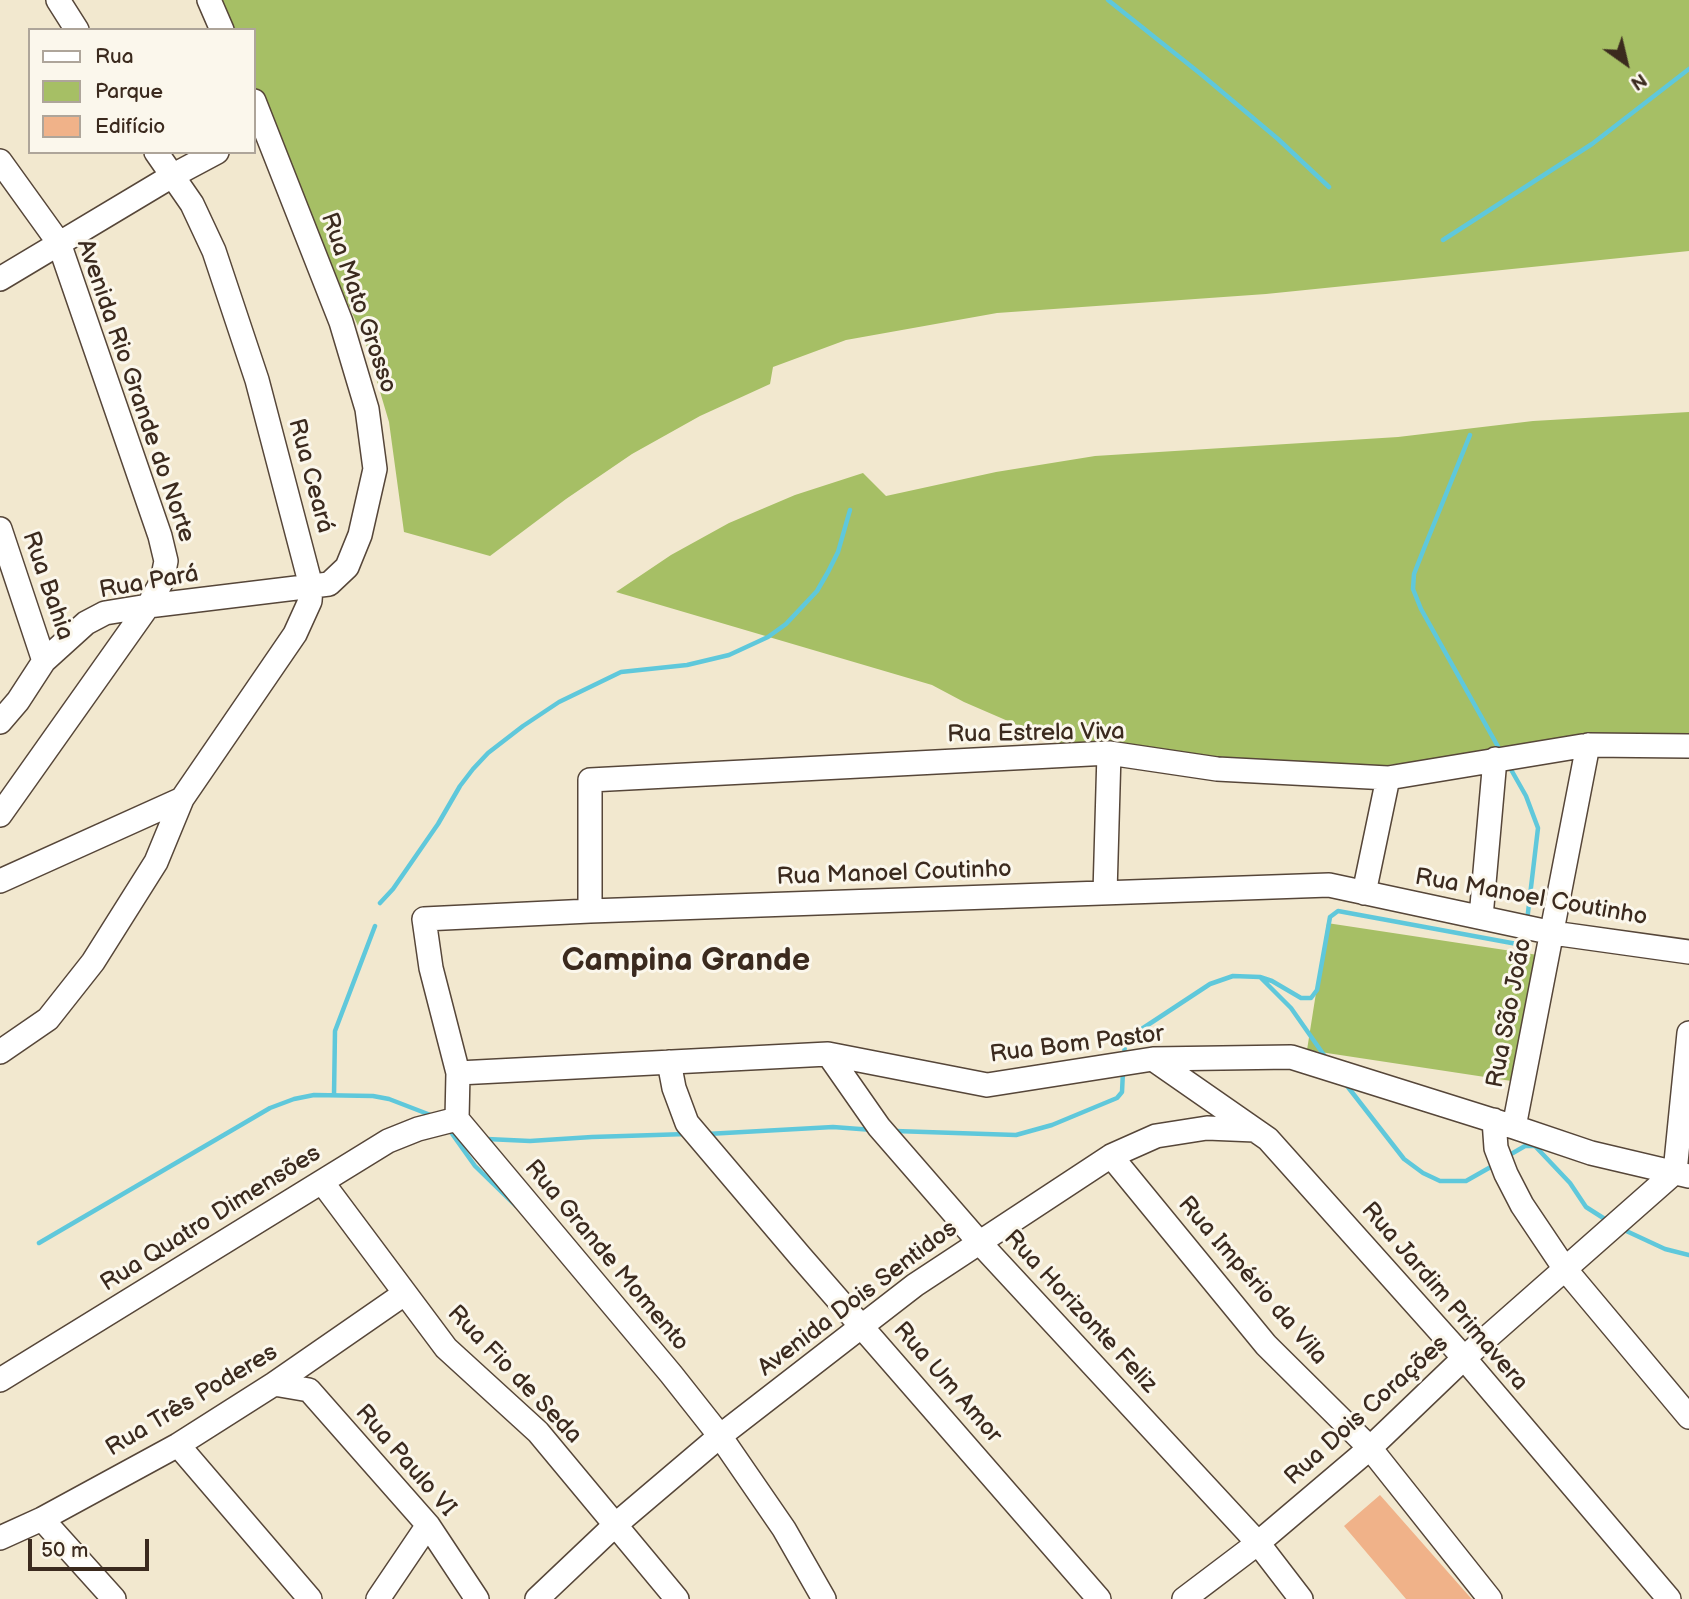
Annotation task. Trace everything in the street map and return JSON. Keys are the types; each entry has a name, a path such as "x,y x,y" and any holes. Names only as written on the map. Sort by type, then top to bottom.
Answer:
{"street":[{"path":"58,0 76,28"},
{"path":"209,0 221,28"},
{"name":"Rua Mato Grosso","path":"256,111 260,130 341,322 368,409 375,469 360,535 347,567 329,584 311,586"},
{"name":"Rua Ceará","path":"0,1052 48,1019 93,962 156,862 182,799 295,634 306,613 311,586 257,380 214,251 192,204 157,154"},
{"path":"0,279 213,154"},
{"name":"Avenida Rio Grande do Norte","path":"0,161 59,243 160,536 166,561 162,581 148,606 0,816"},
{"name":"Rua Bahia","path":"0,529 44,661"},
{"name":"Rua Pará","path":"0,722 18,701 44,661 86,623 105,613 311,586"},
{"name":"Rua Estrela Viva","path":"590,911 590,780 1109,753 1216,769 1388,778 1588,745 1689,746"},
{"name":"Rua São João","path":"1588,745 1553,933 1496,1148 1522,1205 1565,1269 1689,1417"},
{"path":"1105,893 1109,753"},
{"path":"1481,917 1494,759"},
{"path":"1364,893 1388,778"},
{"path":"0,881 182,799"},
{"name":"Rua Manoel Coutinho","path":"458,1073 431,968 424,919 1329,885 1553,933 1689,952"},
{"path":"1682,1174 1689,1033"},
{"name":"Rua Bom Pastor","path":"458,1073 828,1054 987,1085 1153,1059 1291,1057 1591,1153 1682,1174"},
{"name":"Rua Horizonte Feliz","path":"828,1054 879,1127 979,1242 1258,1543 1301,1599"},
{"name":"Rua Jardim Primavera","path":"1153,1059 1268,1139 1464,1358 1668,1599"},
{"name":"Rua Um Amor","path":"669,1062 674,1088 687,1123 1099,1599"},
{"path":"457,1119 458,1073"},
{"name":"Rua Quatro Dimensões","path":"0,1380 388,1141 457,1119"},
{"name":"Rua Grande Momento","path":"457,1119 720,1436 784,1529 824,1599"},
{"name":"Avenida Dois Sentidos","path":"537,1599 614,1526 720,1436 915,1285 979,1242 1111,1156 1156,1136 1207,1128 1255,1130"},
{"name":"Rua Império da Vila","path":"1111,1156 1266,1345 1370,1448 1490,1599"},
{"name":"Rua Dois Corações","path":"1184,1599 1258,1543 1370,1448 1464,1358 1565,1269 1682,1174"},
{"name":"Rua Fio de Seda","path":"322,1182 446,1348 538,1432 677,1599"},
{"name":"Rua Três Poderes","path":"0,1538 42,1519 178,1445 274,1384 404,1294"},
{"name":"Rua Paulo VI","path":"274,1384 309,1390 428,1525 477,1599"},
{"path":"178,1445 310,1599"},
{"path":"42,1519 114,1599"},
{"path":"378,1599 428,1525"}],"green space":[{"path":"208,0 1689,0 1689,251 1266,294 997,313 846,340 773,367 770,384 700,416 632,454 490,556 404,532 389,422 365,341 256,104 256,28 220,28"},
{"path":"1689,412 1689,737 1573,744 1344,770 1068,747 964,702 932,685 616,592 671,555 729,523 795,495 863,473 886,496 996,472 1095,456 1398,437 1533,421"},
{"path":"1327,923 1538,955 1518,1082 1307,1050"}],"building":[{"path":"1380,1495 1472,1599 1406,1599 1344,1526"}],"waterway":[{"path":"1108,0 1278,139 1329,187"},
{"path":"1443,240 1592,144 1689,69"},
{"path":"1470,435 1414,574 1413,589 1421,609 1501,752"},
{"path":"380,903 393,889 473,769 488,753 523,726 559,702 621,672 687,665 729,655 768,637 786,624 817,591 828,572 838,552 850,510"},
{"path":"1509,766 1526,796 1538,828 1527,921"},
{"path":"1124,1056 1125,1044 1131,1036 1210,984 1233,976 1260,977 1301,998 1311,998 1317,990 1330,917 1338,911 1517,944 1523,942 1525,933"},
{"path":"334,1095 335,1031 375,926"},
{"path":"1261,978 1291,1008 1326,1058"},
{"path":"895,1131 1016,1135 1052,1125 1117,1098 1122,1092 1123,1071"},
{"path":"1344,1082 1404,1159 1423,1173 1440,1181 1466,1181 1496,1164"},
{"path":"39,1243 270,1108 294,1099 314,1095 373,1096 389,1099 433,1116"},
{"path":"707,1134 833,1127 873,1130"},
{"path":"448,1128 475,1166 516,1206"},
{"path":"487,1139 530,1141 687,1134"},
{"path":"1506,1157 1525,1146 1535,1146 1570,1183 1586,1207 1608,1221"},
{"path":"1622,1229 1665,1249 1689,1255"}],"district":[{"name":"Campina Grande","path":"686,962"}]}
